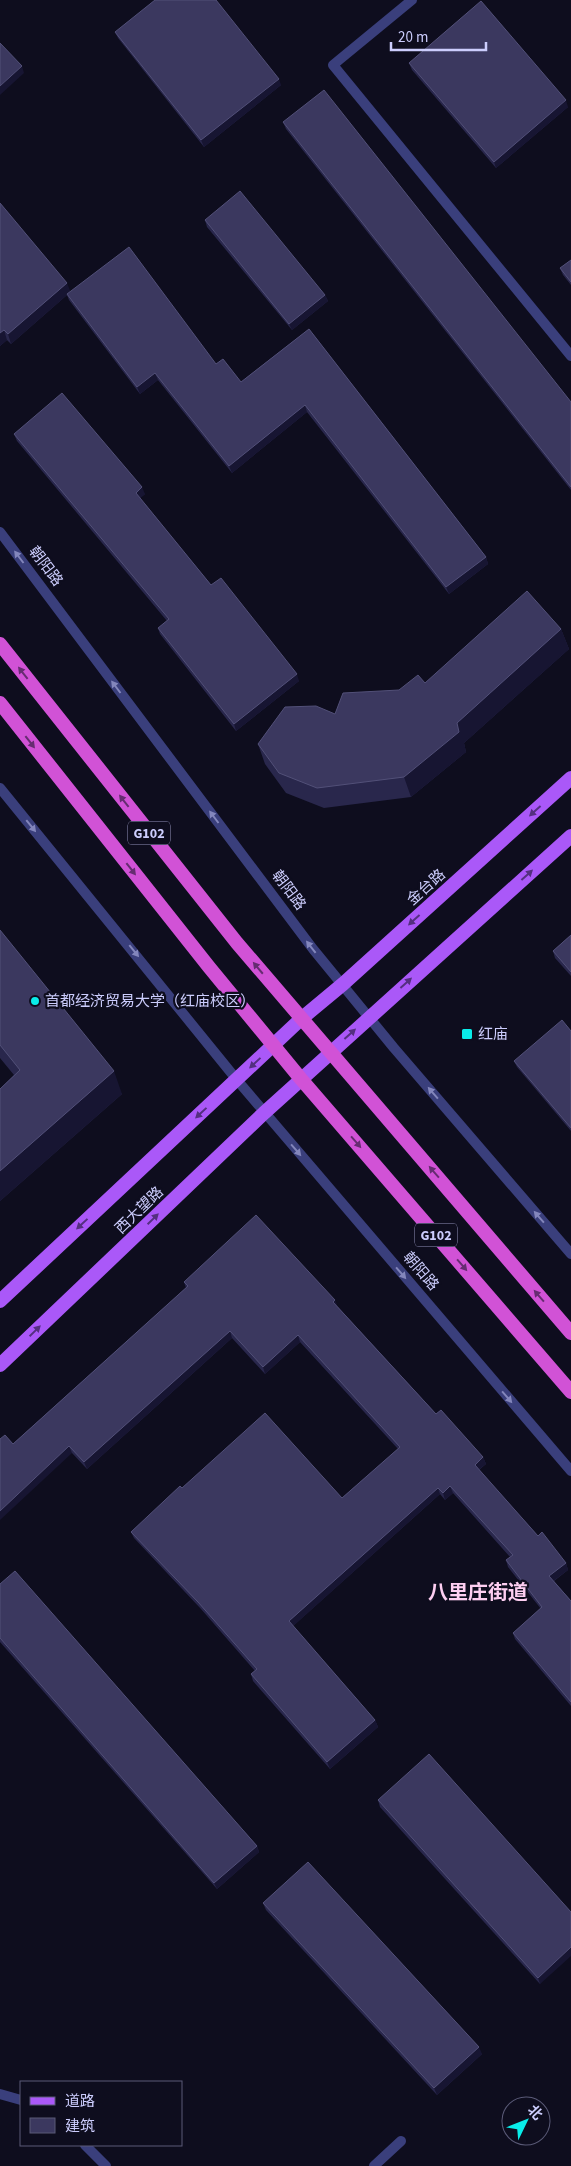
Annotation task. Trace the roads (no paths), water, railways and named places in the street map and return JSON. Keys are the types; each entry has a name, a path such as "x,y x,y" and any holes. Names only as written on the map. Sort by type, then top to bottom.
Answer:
{"highway":[{"name":"G102","path":"0,644 237,943 301,1019"},
{"name":"G102","path":"0,704 273,1046"},
{"path":"301,1019 331,1051"},
{"path":"273,1046 301,1079"},
{"name":"G102","path":"331,1051 571,1332"},
{"name":"G102","path":"301,1079 571,1392"}],"main road":[{"name":"金台路","path":"273,1046 571,778"},
{"path":"331,1051 571,836"},
{"name":"西大望路","path":"0,1301 273,1046"},
{"name":"西大望路","path":"0,1365 331,1051"}],"street":[{"path":"412,0 333,65 571,356"},
{"name":"朝阳路","path":"0,532 307,941 370,1016 394,1048 571,1254"},
{"name":"朝阳路","path":"0,788 264,1113 571,1471"},
{"path":"0,2094 20,2100"},
{"path":"374,2166 401,2141"},
{"path":"86,2146 106,2166"}],"place":[{"name":"首都经济贸易大学（红庙校区）","path":"35,1001"},
{"name":"红庙","path":"467,1034"}],"district":[{"name":"八里庄街道","path":"478,1592"}]}
